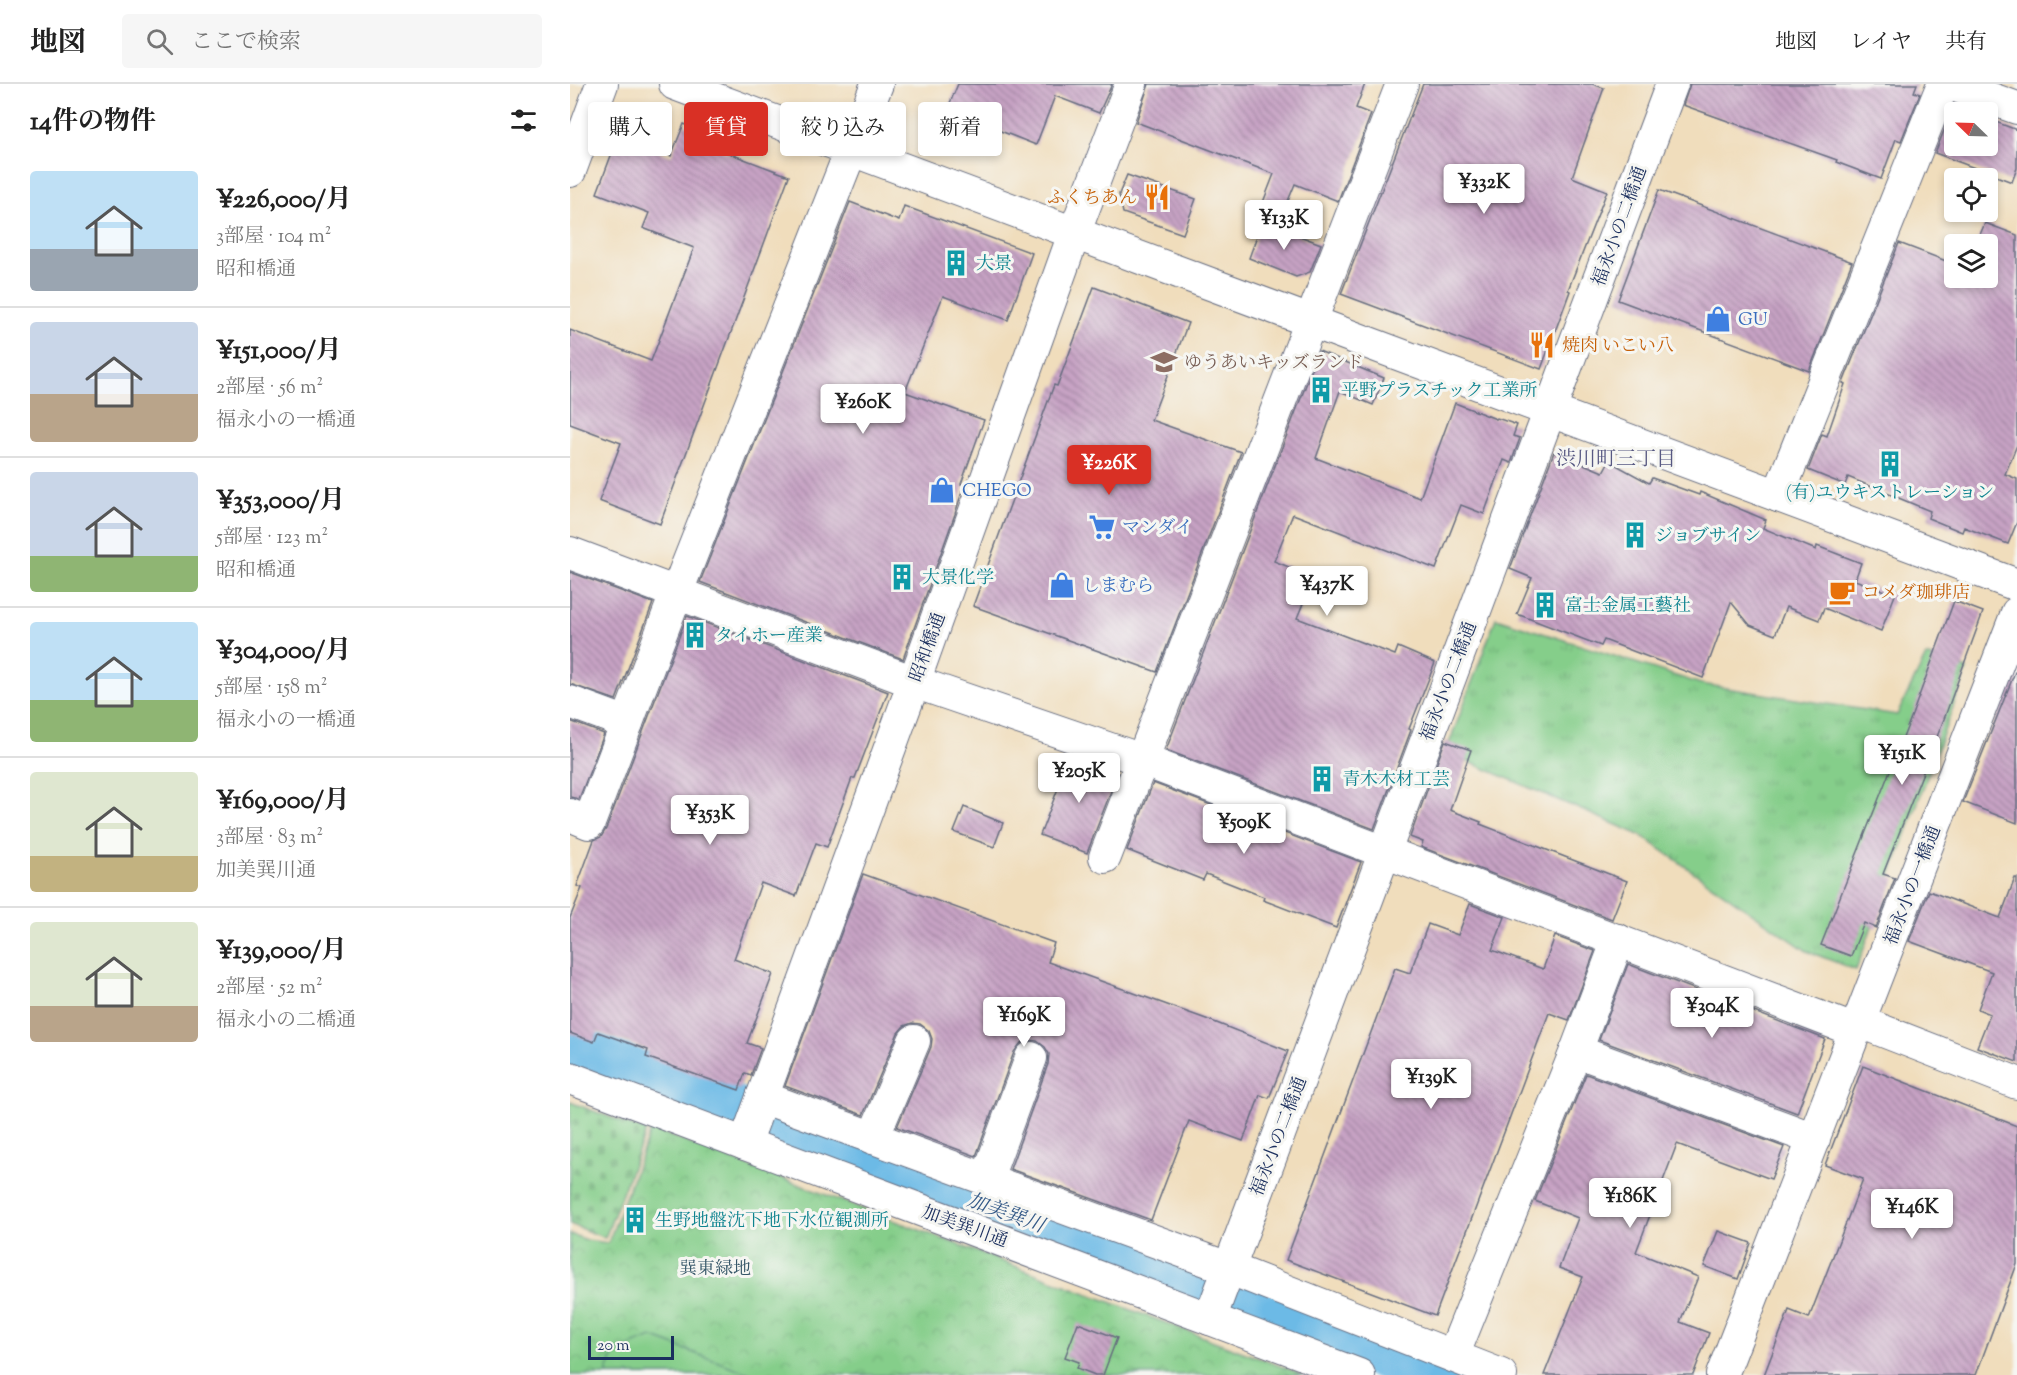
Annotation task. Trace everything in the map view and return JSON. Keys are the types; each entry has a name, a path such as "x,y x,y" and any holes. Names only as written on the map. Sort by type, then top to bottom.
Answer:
{"street":[{"path":"570,171 602,84"},
{"path":"675,84 780,123"},
{"path":"870,102 877,84"},
{"name":"昭和橋通","path":"745,1144 914,682 1074,234 1131,84"},
{"path":"1105,857 1402,84"},
{"name":"福永小の二橋通","path":"1211,1317 1672,84"},
{"path":"1778,496 1943,84"},
{"path":"1950,84 2017,108"},
{"path":"570,815 590,823 676,594 850,156"},
{"path":"868,156 2017,585"},
{"path":"570,552 676,594 914,682 1142,760 1618,940 2017,1083"},
{"name":"福永小の一橋通","path":"1722,1375 2017,613"},
{"path":"570,702 627,723"},
{"path":"1452,1356 1576,1051 1618,940"},
{"path":"873,1138 914,1041"},
{"path":"1576,1051 1814,1139"},
{"path":"986,1181 1031,1058"},
{"name":"加美巽川通","path":"570,1078 1211,1317 1359,1375"},
{"path":"760,1102 873,1138 1501,1375"}],"green space":[{"path":"1496,618 1701,684 1897,715 1926,656 1967,669 1856,970 1807,951 1640,835 1446,752"},
{"path":"570,1102 646,1131 605,1238 570,1224"},
{"name":"巽東緑地","path":"651,1129 1304,1375 570,1375 570,1234 587,1240 608,1243"},
{"path":"651,1337 754,1375 606,1375 614,1353"}],"building":[{"path":"958,84 1112,84 1099,113 1055,96 1036,145 1002,132 1002,102 950,102"},
{"path":"1149,84 1365,84 1356,108 1371,114 1338,201 1295,184 1283,213 1262,205 1274,174 1136,122"},
{"path":"1423,84 1592,84 1604,88 1572,177 1607,191 1568,290 1570,291 1541,369 1341,294"},
{"path":"1690,84 1917,84 1914,92 1920,94 1901,141 1896,139 1881,179 1836,162 1837,160 1683,105"},
{"path":"1998,123 2017,130 2017,168 2012,182 1998,177 1998,168 1975,168 1935,153 1944,131 1944,156 1998,156"},
{"path":"684,124 684,156 736,156 789,176 660,524 599,501 621,443 570,424 570,330 651,361 694,248 643,228 649,213 597,193 611,156 672,156"},
{"path":"1127,175 1196,199 1183,234 1123,213 1119,194"},
{"path":"1659,190 1852,262 1809,371 1618,300"},
{"path":"850,202 899,221 904,206 1032,253 1008,320 943,296 905,392 984,420 961,484 964,485 955,514 903,659 700,582"},
{"path":"1262,222 1321,244 1310,272 1296,277 1249,258"},
{"path":"1985,223 2017,235 2017,445 2005,474 2017,479 2017,522 2008,544 1964,527 1962,532 1928,518 1930,511 1848,477 1845,485 1808,470 1822,434 1827,436 1845,384 1843,383 1899,243 1944,260 1944,288 1998,288 1998,234 1980,234"},
{"name":"マンダイ","path":"1094,287 1188,323 1151,420 1241,452 1157,672 973,606 1054,385 1057,386"},
{"path":"1319,351 1384,378 1373,405 1340,391 1316,458 1420,498 1455,403 1517,425 1513,436 1520,438 1511,463 1504,460 1484,514 1461,505 1436,569 1293,514 1274,561 1314,577 1297,618 1395,655 1398,647 1435,663 1374,829 1166,750"},
{"path":"1554,452 1603,472 1609,461 1649,483 1652,478 1699,495 1700,492 1766,520 1763,528 1816,550 1817,546 1861,563 1855,580 1895,595 1881,631 1824,608 1819,620 1786,607 1775,635 1750,625 1731,602 1703,678 1604,640 1601,646 1517,614 1532,578 1510,569"},
{"path":"570,572 653,603 616,700 570,684"},
{"path":"1954,601 1983,612 1883,874 1895,878 1876,928 1864,923 1851,956 1821,945 1912,715"},
{"path":"687,616 888,692 855,778 852,778 827,847 816,843 796,896 761,883 734,959 773,974 747,1043 761,1048 751,1075 745,1073 739,1090 646,1057 648,1050 598,1032 594,1042 570,1033 570,918 582,888 577,886 594,840 601,837 606,829"},
{"path":"2015,672 2017,672 2017,823 1963,802"},
{"path":"570,721 604,734 579,799 570,797"},
{"path":"1445,741 1471,750 1450,810 1481,822 1480,824 1627,881 1612,919 1421,847 1423,842 1410,837"},
{"path":"1071,755 1118,773 1087,853 1040,835"},
{"path":"1153,783 1361,862 1336,928 1263,900 1264,897 1206,874 1203,880 1127,850"},
{"path":"964,807 1003,823 994,847 954,832"},
{"path":"863,874 1054,943 1048,962 1288,1051 1269,1098 1260,1095 1243,1141 1189,1121 1151,1220 1010,1169 1048,1064 1049,1054 1045,1047 1037,1041 1027,1040 1020,1044 1014,1052 976,1156 897,1127 931,1047 932,1039 929,1031 920,1024 912,1023 904,1026 898,1033 863,1115 785,1086"},
{"path":"2015,878 2017,878 2017,1062 1977,1047 1990,1014 1978,1009 1992,972 1909,941 1929,891 2000,918"},
{"path":"1470,904 1505,917 1492,950 1543,969 1555,936 1595,951 1569,1020 1549,1013 1435,1316 1286,1260 1395,968 1410,973 1428,924 1458,935"},
{"path":"1628,964 1825,1039 1797,1113 1599,1040"},
{"path":"1863,1066 2017,1126 2017,1264 1976,1375 1764,1375 1789,1310 1809,1318 1863,1179 1825,1165"},
{"path":"1586,1074 1784,1147 1771,1179 1677,1144 1636,1252 1698,1277 1680,1322 1709,1333 1693,1375 1544,1375 1583,1277 1559,1268 1578,1218 1535,1201"},
{"path":"1718,1231 1751,1243 1738,1279 1704,1266"},
{"path":"1078,1323 1117,1338 1103,1375 1095,1375 1077,1368 1079,1362 1065,1357"}],"waterway":[{"name":"加美巽川","path":"570,1050 1441,1375"}],"place":[{"name":"ふくちあん","path":"1157,197"},
{"name":"大景","path":"956,263"},
{"name":"GU","path":"1718,319"},
{"name":"焼肉 いこい八","path":"1542,345"},
{"name":"ゆうあいキッズランド","path":"1164,362"},
{"name":"平野プラスチック工業所","path":"1321,390"},
{"name":"(有)ユウキストレーション","path":"1890,464"},
{"name":"CHEGO","path":"942,490"},
{"name":"マンダイ","path":"1102,527"},
{"name":"ジョブサイン","path":"1635,535"},
{"name":"大景化学","path":"902,577"},
{"name":"しまむら","path":"1062,585"},
{"name":"コメダ珈琲店","path":"1842,592"},
{"name":"富士金属工藝社","path":"1545,605"},
{"name":"タイホー産業","path":"695,635"},
{"name":"青木木材工芸","path":"1322,779"},
{"name":"生野地盤沈下地下水位観測所","path":"635,1220"}],"district":[{"name":"渋川町三丁目","path":"1616,458"}]}
